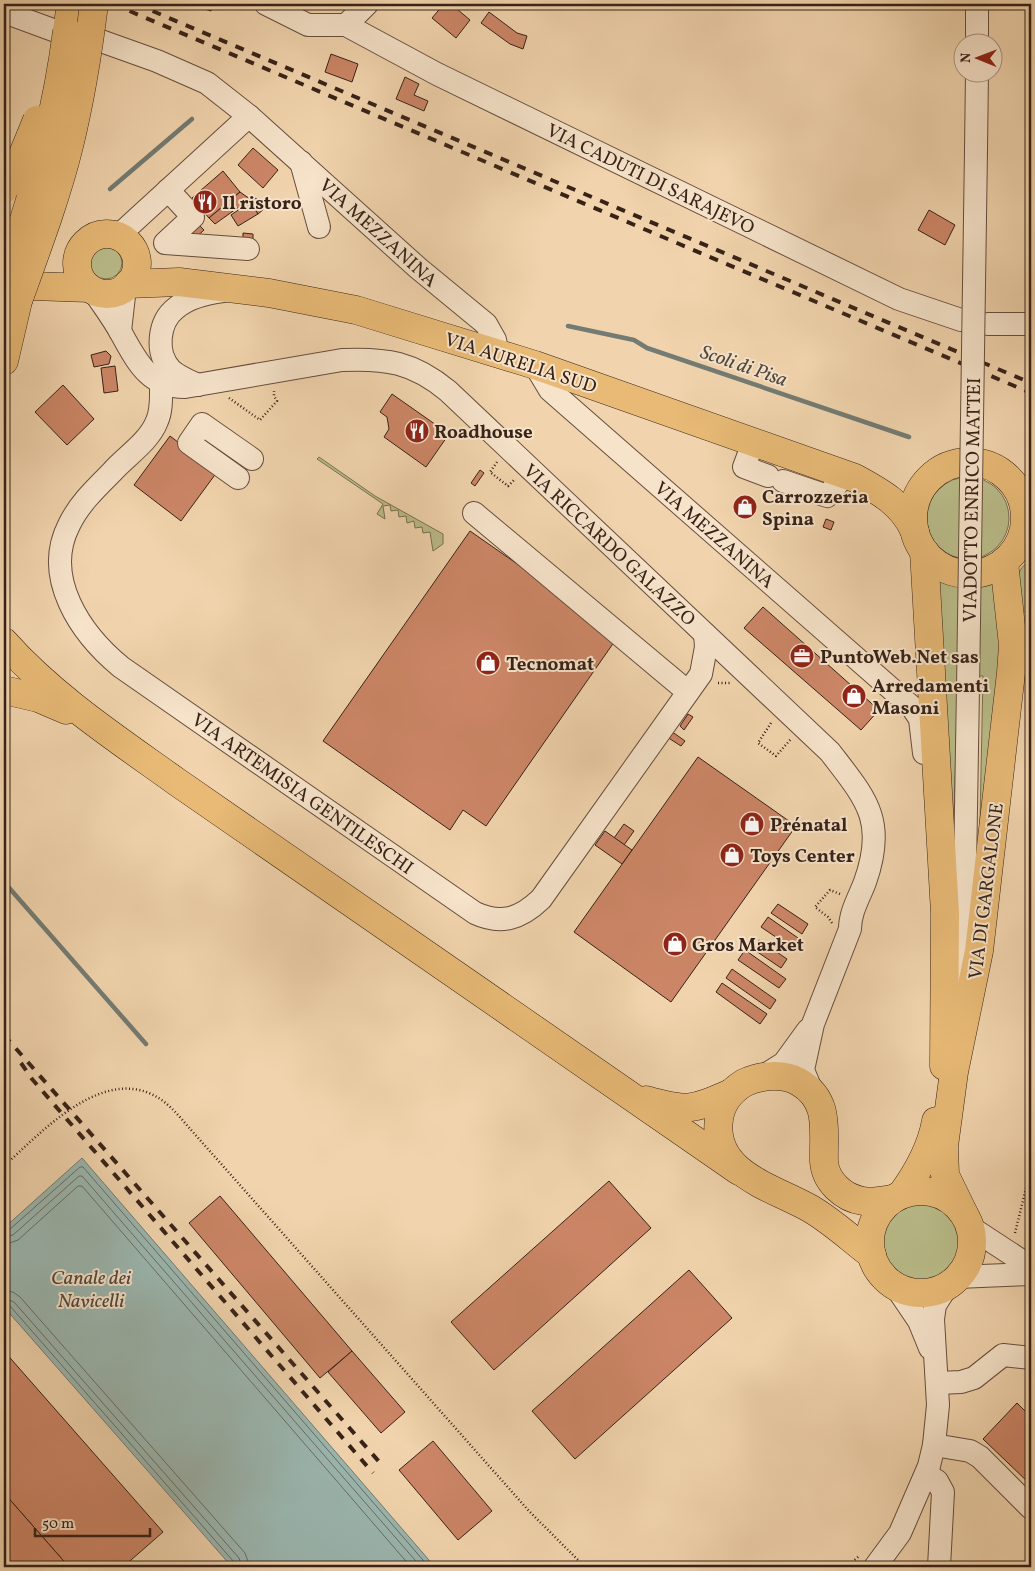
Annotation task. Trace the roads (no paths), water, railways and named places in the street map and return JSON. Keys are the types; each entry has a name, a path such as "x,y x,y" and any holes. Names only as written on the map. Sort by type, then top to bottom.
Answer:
{"main road":[{"path":"4,277 41,165 62,72 71,4"},
{"path":"4,361 68,150 79,100 94,4"},
{"path":"4,189 25,152 67,31"},
{"path":"4,267 25,287 91,289 110,294 130,277 130,245 118,236 100,235 91,239 81,249 77,261 79,275 91,289"},
{"path":"4,334 25,287 77,261"},
{"name":"VIA AURELIA SUD","path":"130,277 244,290 356,310 498,355 535,364 850,477 882,492 895,502 911,523 919,542"},
{"path":"970,463 986,465 1006,476 1016,488 1027,509 1024,530 1016,556 984,572 961,574 940,566 919,542 913,516 916,501 923,486 934,475 955,464 970,463"},
{"name":"VIA AURELIA SUD","path":"850,477 908,483 934,475"},
{"name":"VIA DI GARGALONE","path":"919,542 941,837 946,952 949,1070 943,1160 945,1175 967,1221"},
{"name":"VIA DI GARGALONE","path":"897,1197 915,1175 930,1142 979,950 1013,645 1016,556"},
{"path":"1013,645 1022,626 1031,615"},
{"path":"4,642 32,671 94,722 628,1095 768,1190 812,1209 872,1255"},
{"path":"4,690 38,698 94,722"},
{"path":"628,1095 681,1109 706,1104 731,1093 743,1084 762,1077 781,1076 799,1082 813,1094 822,1110 826,1133 824,1162 834,1185 862,1201 897,1197 917,1190 935,1192 952,1201 967,1221 972,1244 970,1255 953,1281 922,1293 896,1287 877,1268 870,1242 872,1225 881,1210 897,1197"},
{"path":"731,1093 720,1110 719,1137 730,1160 739,1171"}],"street":[{"path":"266,4 308,25 346,25 367,4"},
{"path":"977,4 977,32"},
{"name":"VIA MEZZANINA","path":"4,12 53,30 101,41 180,69 207,83 249,116 418,268 486,324 495,340 498,355"},
{"name":"VIA CADUTI DI SARAJEVO","path":"346,25 437,74 890,294 916,306 961,320"},
{"name":"VIADOTTO ENRICO MATTEI","path":"949,1070 963,958 976,82"},
{"path":"118,236 249,116"},
{"path":"300,161 319,227"},
{"path":"168,190 193,217 165,243 248,249"},
{"path":"120,332 130,277"},
{"path":"91,289 138,362 161,384"},
{"path":"199,385 183,378 166,364 160,344 165,321 176,308 195,297 221,291 244,290"},
{"path":"988,324 1031,324"},
{"name":"VIA RICCARDO GALAZZO","path":"161,384 177,387 199,385 342,360 384,360 415,368 448,390 742,670 793,714 830,752 866,804 875,832 872,858 850,917 850,930 813,1024 804,1070 813,1094"},
{"name":"VIA MEZZANINA","path":"535,364 550,390 915,710 920,719 929,804 941,837"},
{"name":"VIA ARTEMISIA GENTILESCHI","path":"161,384 160,413 152,431 92,492 68,527 62,546 61,567 66,597 76,616 112,659 466,908 494,920 514,918 540,899 701,674"},
{"path":"238,478 189,443 202,424 252,459"},
{"path":"753,443 744,467 827,496 850,477"},
{"path":"474,513 688,692"},
{"path":"706,634 701,674 722,670 742,670"},
{"path":"902,698 930,688"},
{"name":"VIA RICCARDO GALAZZO","path":"762,1077 784,1062 813,1024"},
{"path":"967,1221 1031,1267"},
{"path":"875,1567 900,1533 927,1475 934,1445 938,1374 934,1319 935,1305 953,1281 1031,1274"},
{"path":"896,1287 919,1321 938,1374"},
{"path":"938,1374 961,1382 974,1378 1003,1355 1031,1358"},
{"path":"934,1445 970,1451 980,1457 1031,1508"},
{"path":"927,1475 939,1483 943,1492 939,1567"}],"water":[{"name":"Canale dei Navicelli","path":"82,1158 435,1567 232,1567 4,1307 4,1228"}],"waterway":[{"name":"Scoli di Pisa","path":"110,189 192,119"},
{"name":"Scoli di Pisa","path":"4,215 13,218"},
{"name":"Scoli di Pisa","path":"568,326 634,340 647,348 909,437"},
{"path":"4,882 146,1044"}],"railway":[{"path":"113,4 1031,393"},
{"path":"136,4 1031,383"},
{"path":"4,1035 382,1465"},
{"path":"21,1063 32,1079 373,1473"}],"place":[{"name":"Il ristoro","path":"205,202"},
{"name":"Roadhouse","path":"417,431"},
{"name":"Carrozzeria Spina","path":"745,507"},
{"name":"PuntoWeb.Net sas","path":"802,656"},
{"name":"Tecnomat","path":"488,663"},
{"name":"Arredamenti Masoni","path":"854,696"},
{"name":"Prénatal","path":"752,824"},
{"name":"Toys Center","path":"732,855"},
{"name":"Gros Market","path":"675,944"}]}
